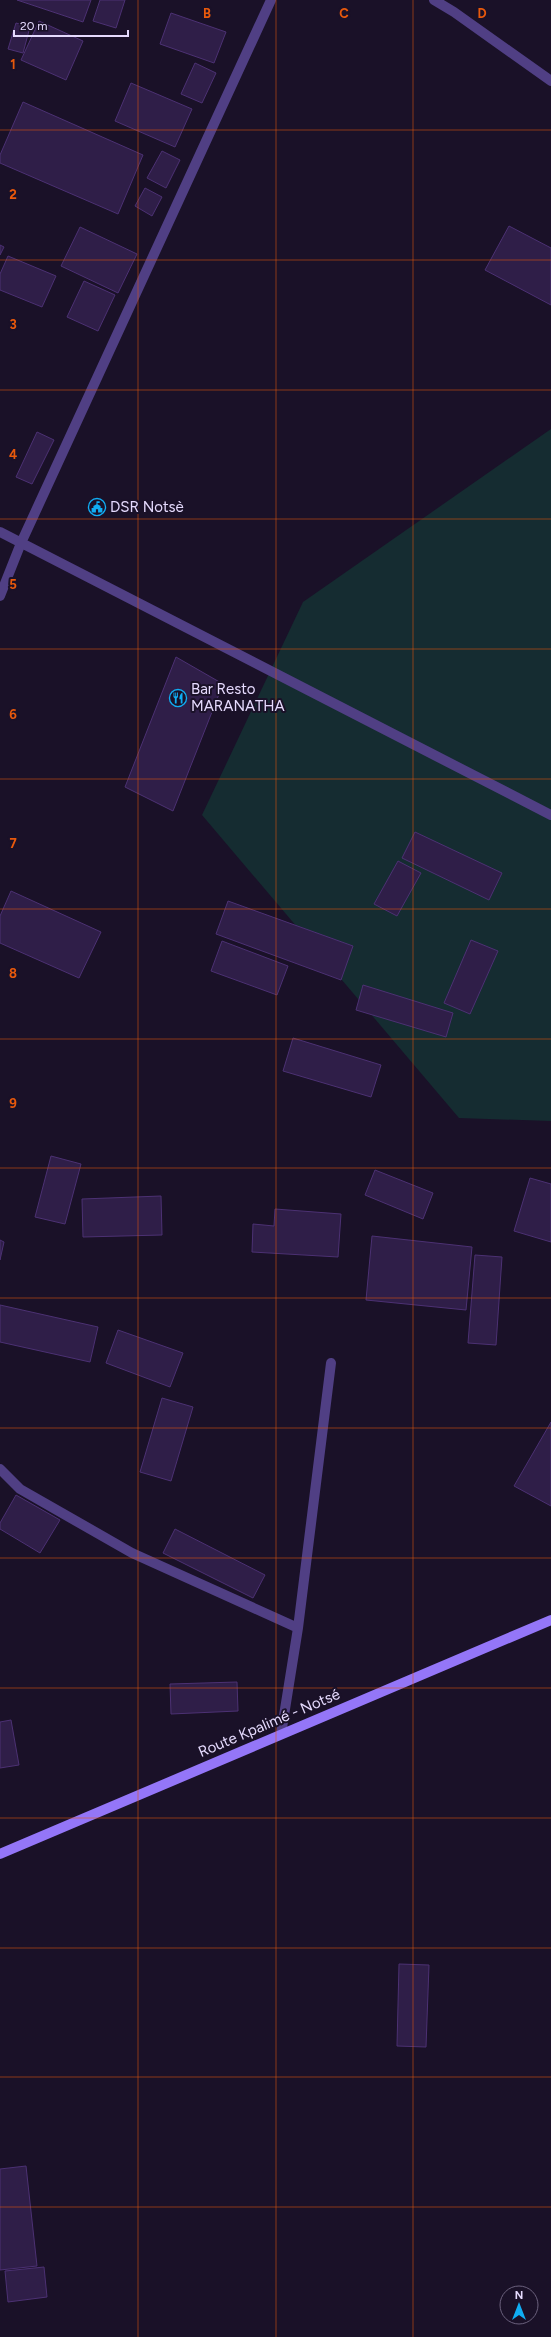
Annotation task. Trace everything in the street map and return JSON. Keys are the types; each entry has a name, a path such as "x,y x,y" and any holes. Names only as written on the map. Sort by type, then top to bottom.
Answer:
{"main road":[{"name":"Route Kpalimé - Notsé","path":"0,1854 551,1620"}],"street":[{"path":"0,596 22,543 271,0"},
{"path":"434,0 454,12 551,81"},
{"path":"0,532 551,815"},
{"path":"281,1734 298,1628 331,1363"},
{"path":"0,1469 20,1490 132,1553 298,1628"}],"green space":[{"path":"551,429 551,1121 459,1118 202,815 303,602"}],"building":[{"path":"17,0 91,0 83,22"},
{"path":"100,0 125,0 116,28 93,21"},
{"path":"171,13 226,32 214,63 160,44"},
{"path":"39,21 83,41 66,80 21,60"},
{"path":"16,23 30,27 23,53 8,49"},
{"path":"195,63 216,73 202,103 181,94"},
{"path":"131,83 192,109 175,147 115,121"},
{"path":"23,102 143,155 118,214 0,163 0,155"},
{"path":"162,151 180,160 166,188 147,178"},
{"path":"145,188 162,197 152,216 135,206"},
{"path":"509,226 551,248 551,305 485,270"},
{"path":"80,227 137,254 118,293 61,266"},
{"path":"0,245 4,247 0,255"},
{"path":"8,256 56,276 42,307 0,290 0,274"},
{"path":"84,281 115,295 98,331 67,317"},
{"path":"37,432 54,440 32,484 16,477"},
{"path":"176,657 223,684 173,811 125,787"},
{"path":"415,832 502,873 489,900 402,858"},
{"path":"398,861 421,873 397,916 374,904"},
{"path":"11,891 101,932 79,978 0,943 0,916"},
{"path":"228,901 353,946 341,980 216,934"},
{"path":"471,940 498,951 470,1014 444,1003"},
{"path":"222,941 288,966 277,995 211,971"},
{"path":"363,985 453,1013 446,1037 356,1010"},
{"path":"293,1038 381,1065 371,1097 283,1071"},
{"path":"51,1156 81,1164 65,1224 35,1217"},
{"path":"375,1170 433,1193 423,1219 365,1195"},
{"path":"530,1178 551,1184 551,1242 514,1231"},
{"path":"161,1196 162,1235 83,1237 82,1199"},
{"path":"275,1209 341,1214 338,1257 252,1252 253,1224 274,1226"},
{"path":"372,1236 472,1247 466,1310 366,1300"},
{"path":"0,1240 4,1242 0,1260"},
{"path":"475,1255 502,1257 496,1345 468,1343"},
{"path":"0,1305 98,1327 90,1362 0,1342"},
{"path":"118,1330 183,1353 170,1387 106,1363"},
{"path":"162,1398 193,1407 171,1481 140,1472"},
{"path":"551,1422 551,1506 514,1486"},
{"path":"16,1495 60,1520 40,1553 0,1529 0,1523"},
{"path":"175,1529 265,1575 253,1598 163,1553"},
{"path":"237,1682 238,1711 171,1714 170,1684"},
{"path":"11,1720 19,1765 0,1768 0,1722"},
{"path":"399,1964 429,1965 426,2047 397,2046"},
{"path":"26,2166 37,2266 0,2270 0,2169"},
{"path":"44,2267 47,2297 8,2302 5,2271"}],"place":[{"name":"DSR Notsè","path":"97,507"},
{"name":"Bar Resto MARANATHA","path":"178,698"}]}
